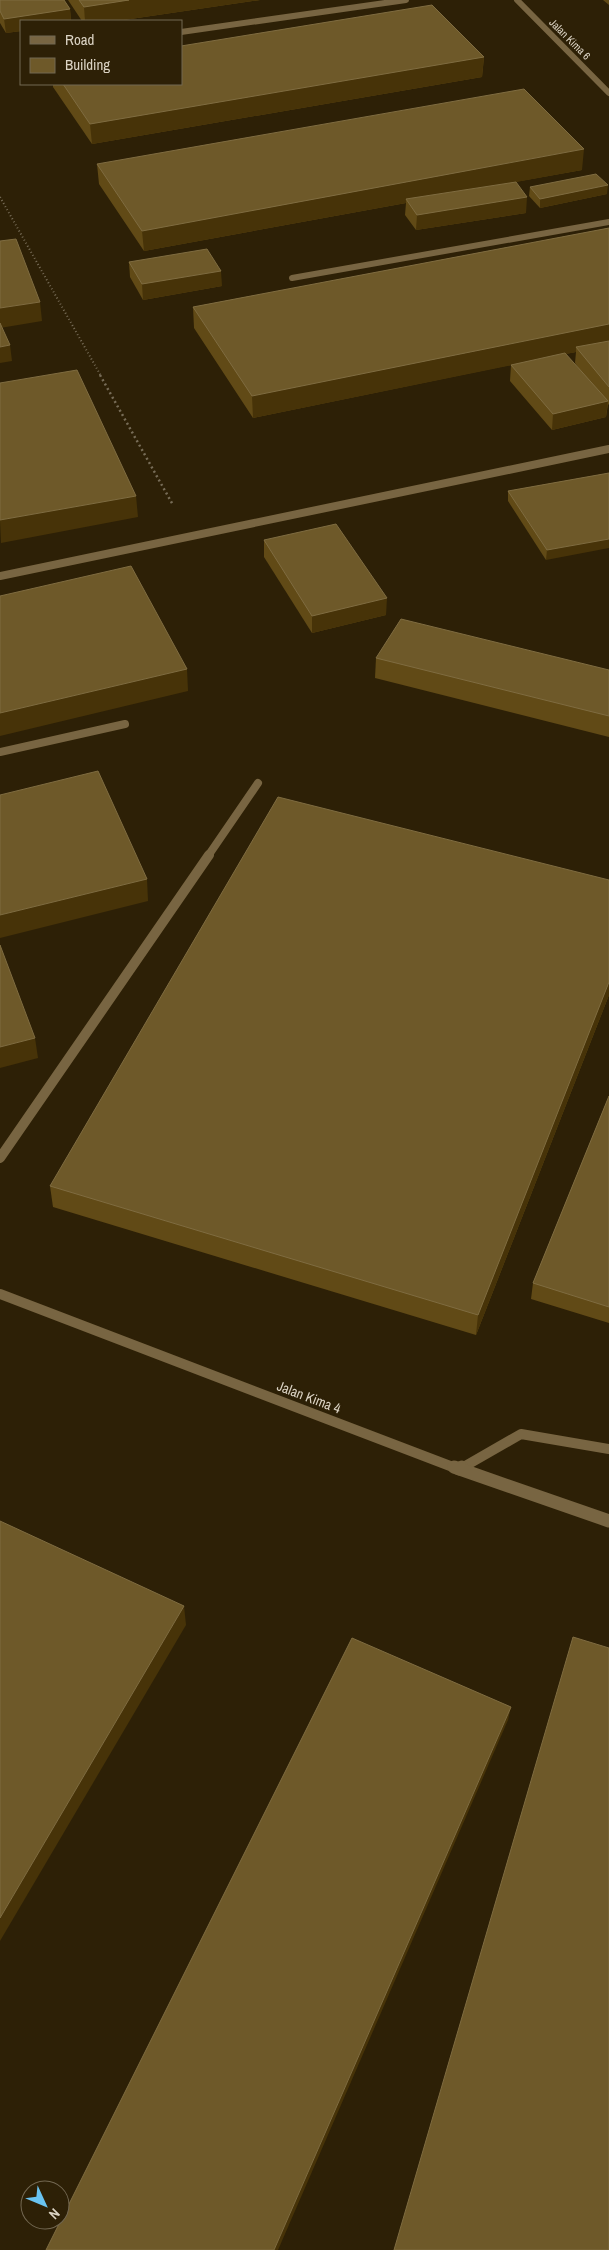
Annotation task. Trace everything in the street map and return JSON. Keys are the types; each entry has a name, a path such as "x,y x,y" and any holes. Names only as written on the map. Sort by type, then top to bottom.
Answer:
{"street":[{"path":"182,32 406,0"},
{"name":"Jalan Kima 6","path":"517,0 609,93"},
{"path":"292,278 609,222"},
{"path":"0,576 609,449"},
{"path":"0,752 125,724"},
{"path":"0,1158 258,783"},
{"name":"Jalan Kima 4","path":"0,1294 459,1469 609,1521"},
{"path":"459,1469 521,1434 609,1449"}],"path":[{"path":"0,197 190,536"}],"building":[{"path":"0,0 64,0 70,9 4,19 0,11"},
{"path":"79,0 129,0 84,7"},
{"path":"432,5 484,57 90,124 64,85 182,85 182,46"},
{"path":"524,89 584,149 142,231 97,164"},
{"path":"596,174 608,185 540,199 530,187"},
{"path":"516,182 527,197 417,215 406,199"},
{"path":"609,228 609,324 252,396 193,307"},
{"path":"16,239 40,302 0,308 0,241"},
{"path":"207,249 221,271 142,284 129,262"},
{"path":"0,323 10,345 0,347"},
{"path":"609,341 609,387 576,347"},
{"path":"565,353 608,401 553,414 511,365"},
{"path":"77,370 136,496 0,520 0,383"},
{"path":"609,473 609,539 547,550 508,491"},
{"path":"336,524 387,598 312,616 264,540"},
{"path":"131,566 187,669 0,713 0,596"},
{"path":"401,619 609,670 609,716 376,658"},
{"path":"98,771 147,879 0,915 0,795"},
{"path":"278,797 609,880 609,982 478,1315 50,1186"},
{"path":"0,945 35,1038 0,1047"},
{"path":"609,1096 609,1307 533,1283"},
{"path":"0,1521 184,1606 0,1918"},
{"path":"573,1637 609,1648 609,2250 394,2250"},
{"path":"352,1638 511,1707 274,2250 46,2250 56,2230 70,2230 70,2202"}]}
